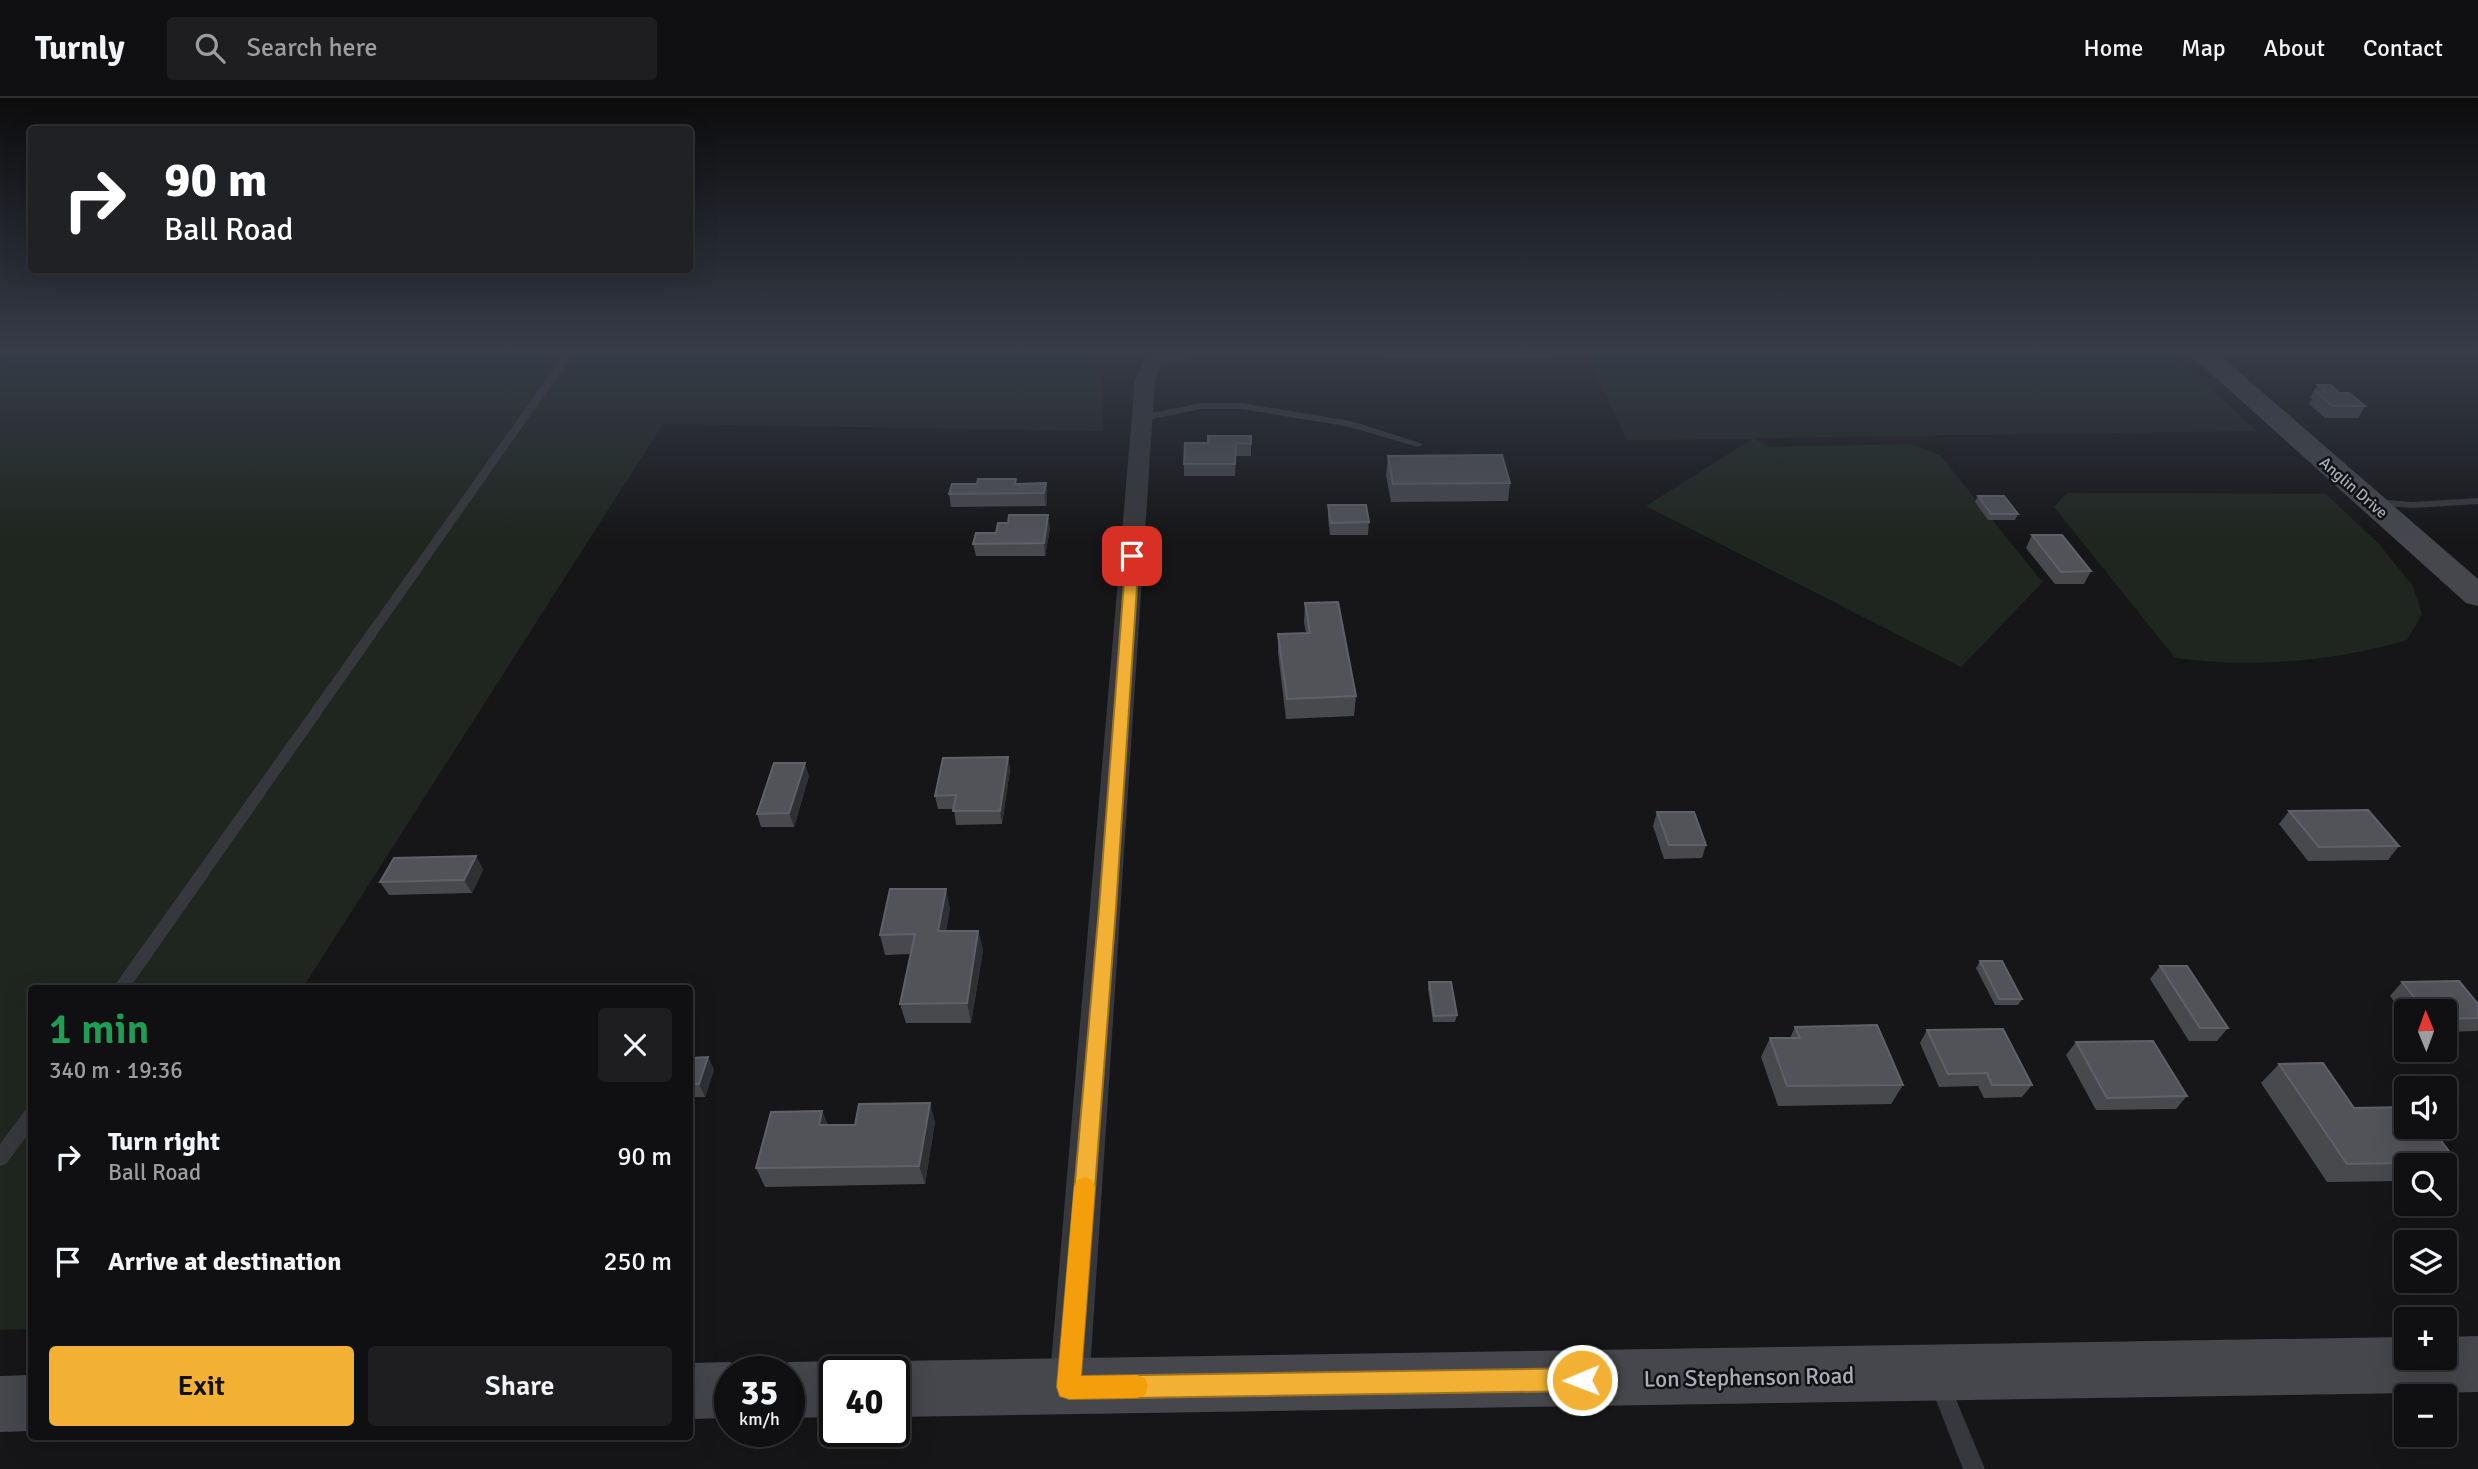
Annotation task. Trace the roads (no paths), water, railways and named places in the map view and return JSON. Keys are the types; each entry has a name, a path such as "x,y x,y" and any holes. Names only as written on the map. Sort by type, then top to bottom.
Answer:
{"street":[{"path":"1069,1387 1142,414"},
{"name":"Anglin Drive","path":"2271,414 2478,596"},
{"name":"Lon Stephenson Road","path":"910,1389 2478,1364"},
{"path":"693,1391 714,1390"},
{"path":"0,1404 28,1403"}],"lane":[{"path":"123,985 527,414"},
{"path":"1142,418 1161,414"},
{"path":"1287,414 1351,425 1418,444"},
{"path":"2371,502 2413,505 2478,501"},
{"path":"0,1158 28,1120"},
{"path":"1935,1374 1974,1469"}]}
